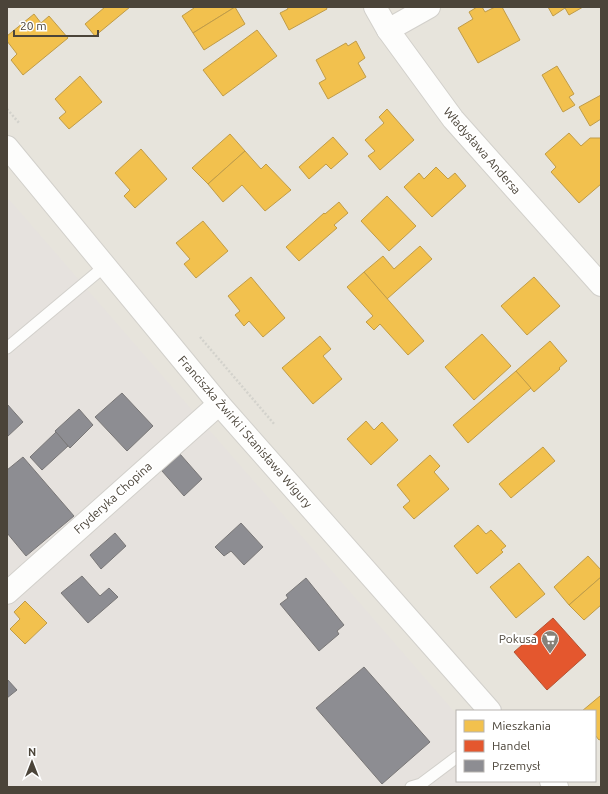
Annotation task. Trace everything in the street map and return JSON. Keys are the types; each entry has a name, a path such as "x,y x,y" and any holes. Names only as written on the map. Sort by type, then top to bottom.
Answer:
{"street":[{"name":"Władysława Andersa","path":"375,7 388,30 453,120 601,285"},
{"path":"388,30 429,7"},
{"name":"Franciszka Żwirki i Stanisława Wigury","path":"7,147 219,404 489,710"},
{"name":"Fryderyka Chopina","path":"7,592 219,404"}],"lane":[{"path":"7,348 105,266"},
{"path":"411,787 421,784 456,759"}],"path":[{"path":"7,109 22,127"},
{"path":"196,333 278,429"}],"shaded area":[{"path":"7,7 601,7 601,787 7,787"},
{"path":"7,197 456,714 456,782 515,782 519,787 7,787"},
{"path":"510,782 537,782 541,787 514,787"}],"building: Mieszkania":[{"path":"105,7 130,7 95,36 85,24"},
{"path":"193,7 235,7 193,33 182,16 194,8"},
{"path":"235,7 245,24 204,50 193,33"},
{"path":"287,7 326,7 327,9 289,30 280,13 288,9"},
{"path":"477,7 482,7 485,12 495,7 502,7 520,40 478,63 458,28 473,19 469,12"},
{"path":"548,7 583,7 569,15 565,8 553,16"},
{"path":"34,14 41,23 49,16 68,38 23,75 11,60 17,54 7,41 7,36"},
{"path":"257,30 277,56 223,96 203,70"},
{"path":"356,41 365,58 358,63 366,77 328,99 319,83 326,79 316,60 346,43 348,46"},
{"path":"557,66 574,94 569,97 575,105 563,112 542,75"},
{"path":"80,76 102,102 69,129 59,118 66,112 55,99"},
{"path":"601,95 601,119 590,126 579,107"},
{"path":"387,109 414,140 380,170 368,156 375,151 365,140 384,123 379,117"},
{"path":"569,133 581,146 590,138 601,138 601,184 579,203 551,172 556,167 545,154"},
{"path":"230,134 245,151 208,184 192,168"},
{"path":"333,137 348,154 331,169 326,164 309,179 299,167"},
{"path":"141,149 167,179 135,208 124,196 130,190 115,173"},
{"path":"245,151 261,169 266,164 291,190 265,211 242,185 223,202 208,184"},
{"path":"436,167 448,179 455,173 466,186 432,217 404,187 419,173 424,179"},
{"path":"387,196 416,226 389,251 361,221"},
{"path":"339,202 348,213 334,225 337,228 299,261 286,247 324,213 325,214"},
{"path":"203,221 228,251 196,278 184,264 190,259 176,243"},
{"path":"420,246 432,259 387,299 364,272 383,256 394,269"},
{"path":"364,272 424,341 408,355 380,324 374,330 366,322 373,316 347,287"},
{"path":"251,277 285,318 263,337 249,321 244,326 235,315 240,311 228,296"},
{"path":"534,277 560,306 527,335 501,306"},
{"path":"482,334 511,366 474,400 445,367"},
{"path":"320,336 331,349 323,356 342,379 313,404 282,368"},
{"path":"550,341 567,361 534,392 516,371"},
{"path":"516,371 531,388 468,443 453,425"},
{"path":"366,421 374,430 382,422 398,440 371,465 347,439"},
{"path":"543,447 555,461 511,498 499,484"},
{"path":"430,455 440,466 434,472 449,489 414,519 403,507 410,501 397,485"},
{"path":"478,525 486,534 491,530 506,546 501,550 503,552 477,574 454,546"},
{"path":"588,556 601,570 601,577 569,605 554,587"},
{"path":"519,563 545,594 516,618 490,587"},
{"path":"601,577 601,605 584,620 569,605"},
{"path":"25,601 47,623 25,644 10,629 20,619 14,612"},
{"path":"600,696 601,697 601,739 599,740 596,736 596,710 583,710"}],"building: Handel":[{"name":"Pokusa","path":"553,618 586,655 547,690 514,652"}],"building: Przemysł":[{"path":"122,393 153,426 127,451 95,417"},
{"path":"7,404 23,422 7,437"},
{"path":"79,409 93,425 70,448 55,431"},
{"path":"56,432 68,446 42,470 30,457"},
{"path":"180,454 202,479 184,496 162,471"},
{"path":"23,457 74,516 26,556 7,533 7,470"},
{"path":"241,523 263,547 244,565 231,551 224,556 215,547"},
{"path":"115,533 126,546 101,569 90,555"},
{"path":"82,576 100,596 109,588 118,597 88,623 61,593"},
{"path":"306,578 344,625 337,631 339,634 319,651 280,604 288,598 286,595"},
{"path":"364,667 430,742 382,784 316,708"},
{"path":"7,679 17,690 7,698"}],"place":[{"name":"Pokusa","path":"550,654"}]}
